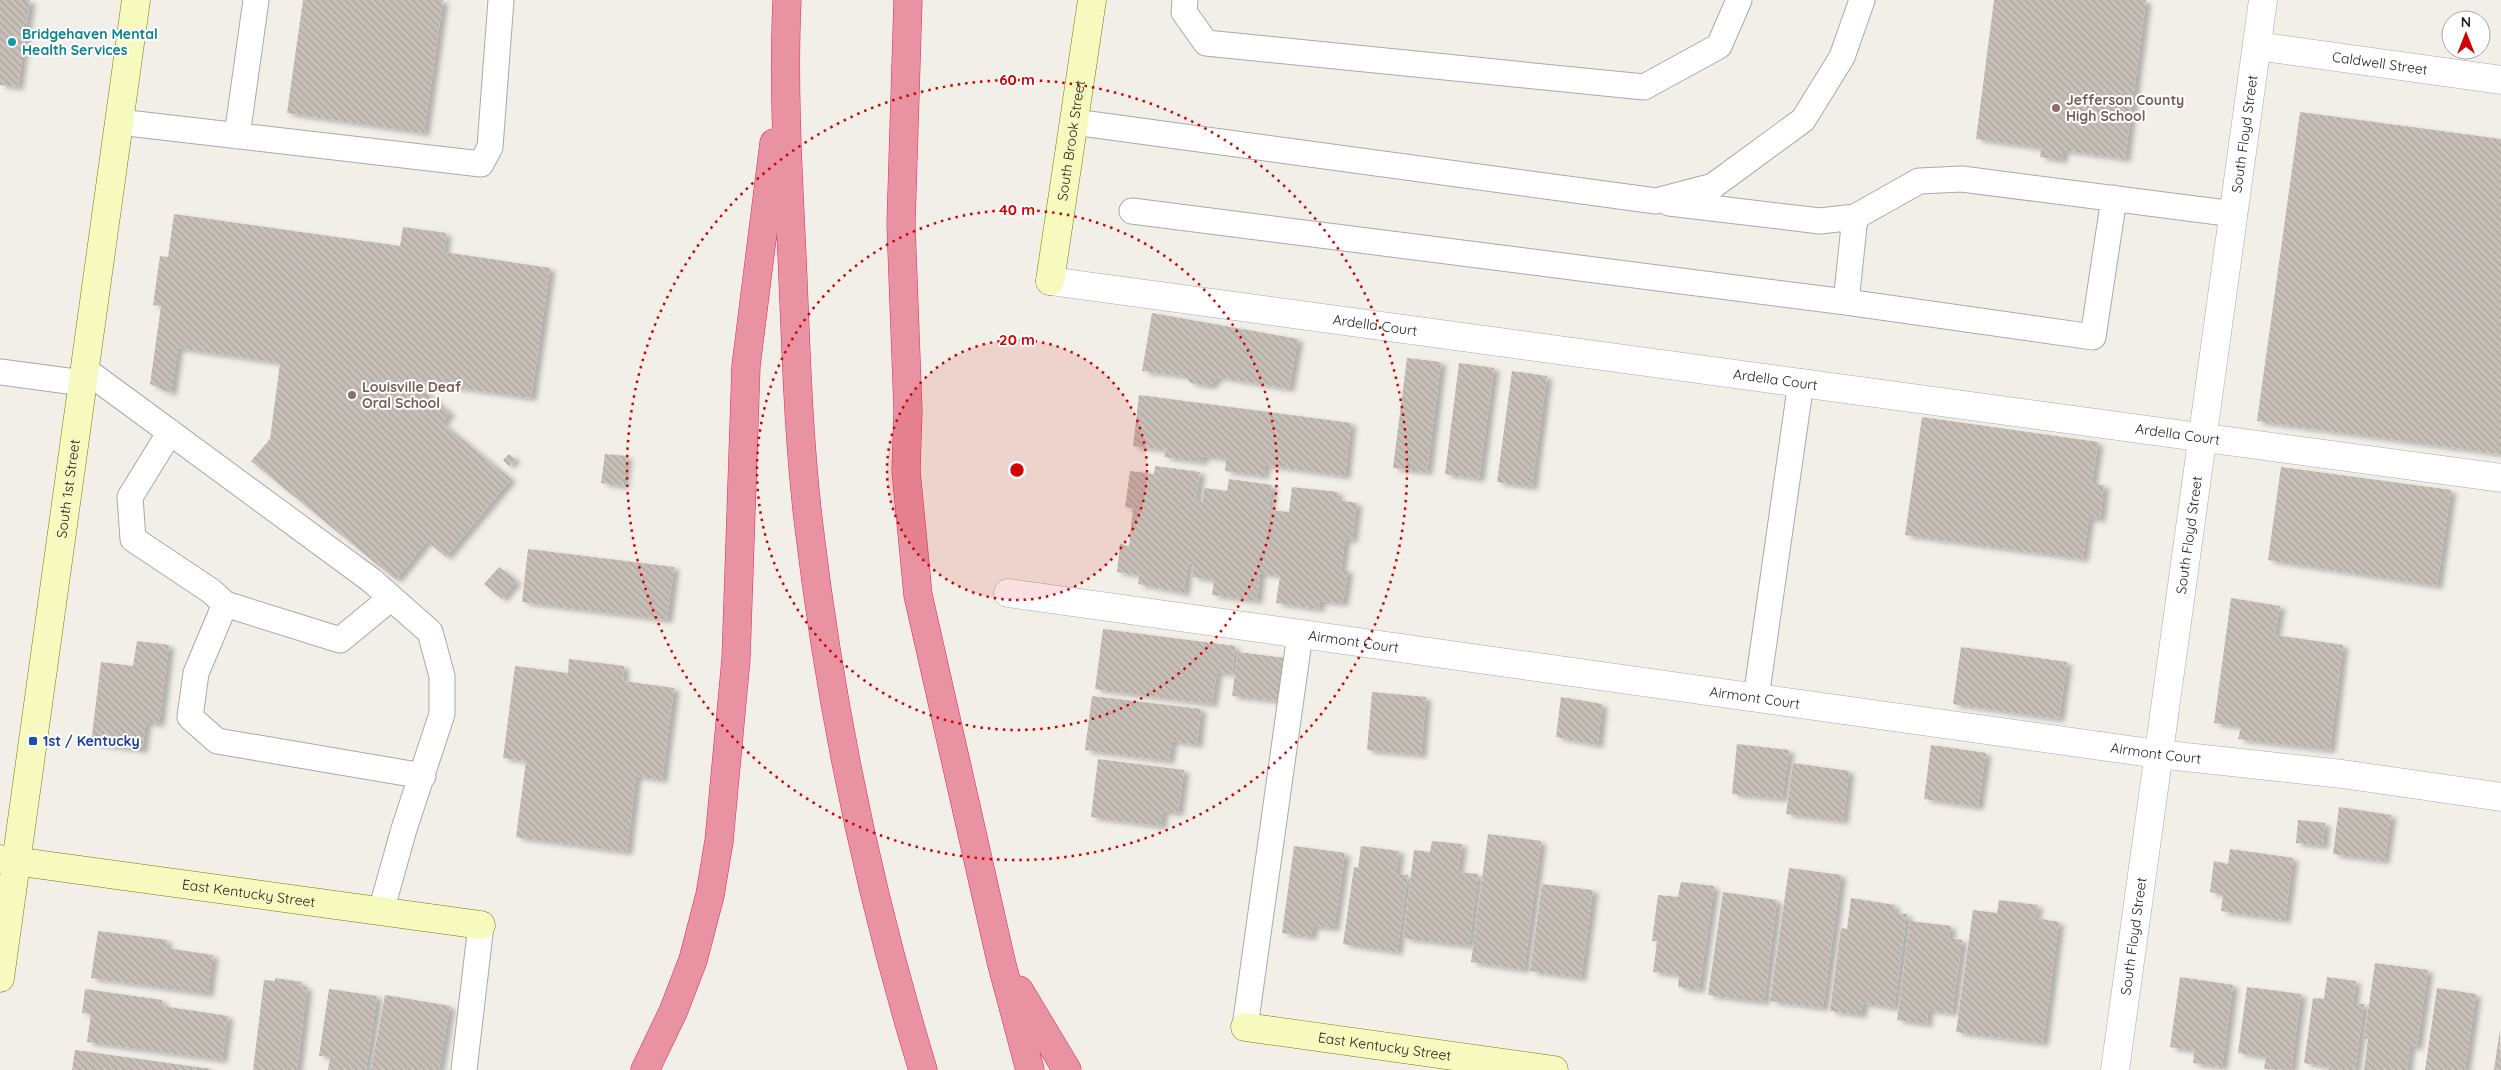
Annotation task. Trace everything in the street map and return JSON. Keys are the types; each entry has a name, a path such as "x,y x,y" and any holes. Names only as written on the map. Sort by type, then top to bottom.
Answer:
{"highway":[{"path":"644,1070 673,1012 693,960 715,868 731,735 743,491 746,366 784,67 787,0"},
{"path":"907,8 901,224 908,411 906,471 918,596 1001,961 1030,1070"},
{"path":"784,67 804,476 820,604 846,760 895,970 923,1070"},
{"path":"1001,961 1066,1070"}],"street":[{"name":"South 1st Street","path":"0,978 8,860 84,376 136,0"},
{"name":"South Brook Street","path":"1050,281 1092,0"},
{"name":"South Floyd Street","path":"2115,1070 2263,0"},
{"name":"Caldwell Street","path":"2257,46 2501,80"},
{"name":"Ardella Court","path":"1050,281 2501,478"},
{"name":"Airmont Court","path":"1008,593 2158,754 2342,774 2501,798"},
{"name":"East Kentucky Street","path":"8,860 481,925"},
{"name":"East Kentucky Street","path":"1245,1027 1554,1070"}],"lane":[{"path":"237,136 256,0"},
{"path":"119,122 481,164 490,147 501,0"},
{"path":"1185,0 1184,12 1206,43 1644,87 1719,46 1739,0"},
{"path":"1656,201 1713,186 1803,120 1842,57 1862,0"},
{"path":"1074,122 1656,201 1820,221 1855,217 1919,181 1962,179 2234,214"},
{"path":"1132,211 1846,302 2093,338 2114,198"},
{"path":"1846,302 1855,217"},
{"path":"0,372 84,376 170,432 364,575 430,632 442,676 442,714 404,829 380,911"},
{"path":"1756,698 1800,382"},
{"path":"170,432 130,497 133,538 210,591 225,604 340,640 391,598"},
{"path":"225,604 196,673 190,717 217,741 423,776"},
{"path":"1245,1027 1300,634"},
{"path":"464,1070 481,925"}],"building":[{"name":"Bridgehaven Mental Health Services","path":"0,0 30,0 18,87 0,85"},
{"path":"303,0 443,0 424,133 287,113"},
{"name":"Jefferson County High School","path":"1994,0 2146,0 2125,159 2063,150 2062,160 2060,160 2040,157 2041,148 1976,139"},
{"path":"2300,112 2501,139 2501,454 2257,421"},
{"name":"Louisville Deaf Oral School","path":"174,214 400,246 403,227 446,233 444,252 550,268 531,398 413,381 450,413 442,423 511,479 446,557 427,541 396,580 251,461 270,439 280,363 178,348 171,393 150,384 161,306 153,305 160,256 168,257"},
{"path":"1152,313 1298,339 1289,389 1218,377 1210,386 1191,383 1185,376 1142,371"},
{"path":"1407,358 1441,362 1427,472 1393,468"},
{"path":"1459,363 1494,368 1479,479 1445,474"},
{"path":"1512,371 1547,376 1532,487 1497,482"},
{"path":"1139,395 1351,423 1345,476 1265,465 1264,476 1225,471 1226,459 1203,456 1202,462 1164,457 1166,450 1133,446"},
{"path":"1922,417 2098,442 2092,484 2104,485 2100,519 2089,518 2083,559 1905,535"},
{"path":"509,454 515,459 509,466 503,460"},
{"path":"605,454 627,456 623,486 601,483"},
{"path":"1155,466 1200,472 1196,500 1203,501 1204,488 1227,491 1229,479 1272,485 1269,510 1289,512 1292,487 1338,492 1337,500 1357,503 1352,540 1345,539 1341,569 1348,570 1343,603 1320,601 1319,609 1276,603 1280,576 1260,573 1257,601 1212,595 1214,580 1192,577 1193,564 1188,563 1184,593 1138,584 1139,575 1117,572 1120,544 1129,546 1133,508 1125,507 1130,471 1154,474"},
{"path":"2281,467 2451,490 2437,586 2268,560"},
{"path":"528,549 674,567 667,620 522,602"},
{"path":"499,567 516,581 502,599 484,584"},
{"path":"2231,598 2280,606 2275,635 2343,645 2330,750 2238,739 2241,727 2214,723"},
{"path":"1103,629 1235,646 1232,674 1217,672 1212,704 1095,689"},
{"path":"137,641 169,645 159,724 146,722 142,750 91,743 101,662 133,666"},
{"path":"1961,647 2067,662 2059,719 1953,704"},
{"path":"1238,652 1286,658 1280,701 1232,696"},
{"path":"569,659 624,666 623,681 674,688 662,780 636,776 627,852 516,837 526,761 503,758 515,666 568,673"},
{"path":"1372,692 1426,697 1421,755 1367,750"},
{"path":"1092,696 1201,709 1197,745 1172,741 1169,761 1085,750"},
{"path":"1561,697 1602,704 1598,745 1556,737"},
{"path":"1737,744 1789,750 1782,799 1732,794"},
{"path":"1931,745 1986,753 1978,807 1924,799"},
{"path":"1098,759 1184,770 1178,813 1163,811 1161,826 1091,817"},
{"path":"1793,763 1849,771 1843,821 1786,814"},
{"path":"2339,807 2391,815 2384,861 2333,854"},
{"path":"2298,820 2325,823 2323,846 2296,843"},
{"path":"1488,834 1541,841 1524,970 1471,962"},
{"path":"1432,841 1462,844 1458,872 1478,874 1469,946 1403,938 1414,850 1430,852"},
{"path":"1294,846 1345,853 1334,928 1313,926 1311,937 1282,933"},
{"path":"1361,846 1399,851 1396,874 1408,875 1397,952 1343,944 1354,867 1358,868"},
{"path":"2230,849 2293,858 2285,920 2221,911 2223,895 2210,892 2214,861 2228,864"},
{"path":"1789,868 1841,875 1823,1008 1770,1001"},
{"path":"1681,882 1714,886 1699,990 1678,987 1679,975 1653,972 1657,941 1652,941 1658,895 1678,897"},
{"path":"1542,884 1593,890 1581,978 1530,971"},
{"path":"1723,892 1777,900 1764,1002 1708,995"},
{"path":"1851,898 1895,905 1894,913 1907,914 1894,1008 1863,1003 1861,1015 1830,1011 1841,928 1847,929"},
{"path":"1999,900 2038,905 2035,918 2059,922 2043,1043 1956,1032 1973,910 1997,913"},
{"path":"1910,921 1951,926 1949,938 1962,940 1952,1013 1928,1010 1927,1024 1897,1020"},
{"path":"98,931 167,940 166,948 213,955 208,994 91,978"},
{"path":"2375,963 2428,970 2417,1047 2410,1046 2407,1070 2364,1070 2368,1039 2364,1039"},
{"path":"2180,977 2233,985 2222,1067 2193,1063 2194,1051 2170,1047"},
{"path":"2327,977 2356,981 2353,1003 2364,1004 2355,1070 2329,1070 2329,1067 2304,1063 2313,998 2324,999"},
{"path":"275,978 301,982 300,986 307,987 297,1070 253,1070 264,980 275,981"},
{"path":"2247,987 2301,994 2291,1070 2264,1069 2266,1057 2238,1053"},
{"path":"2437,988 2476,994 2465,1070 2425,1070"},
{"path":"85,989 162,1000 162,1006 228,1016 222,1060 87,1042 91,1014 82,1013"},
{"path":"329,989 377,996 366,1070 328,1070 330,1057 319,1056"},
{"path":"385,995 450,1006 439,1070 371,1070"},
{"path":"2500,1029 2501,1070 2494,1070"},
{"path":"75,1050 211,1069 211,1070 72,1070"}],"place":[{"name":"Bridgehaven Mental Health Services","path":"12,42"},
{"name":"Jefferson County High School","path":"2056,108"},
{"name":"Louisville Deaf Oral School","path":"352,395"},
{"name":"1st / Kentucky","path":"33,741"}]}
